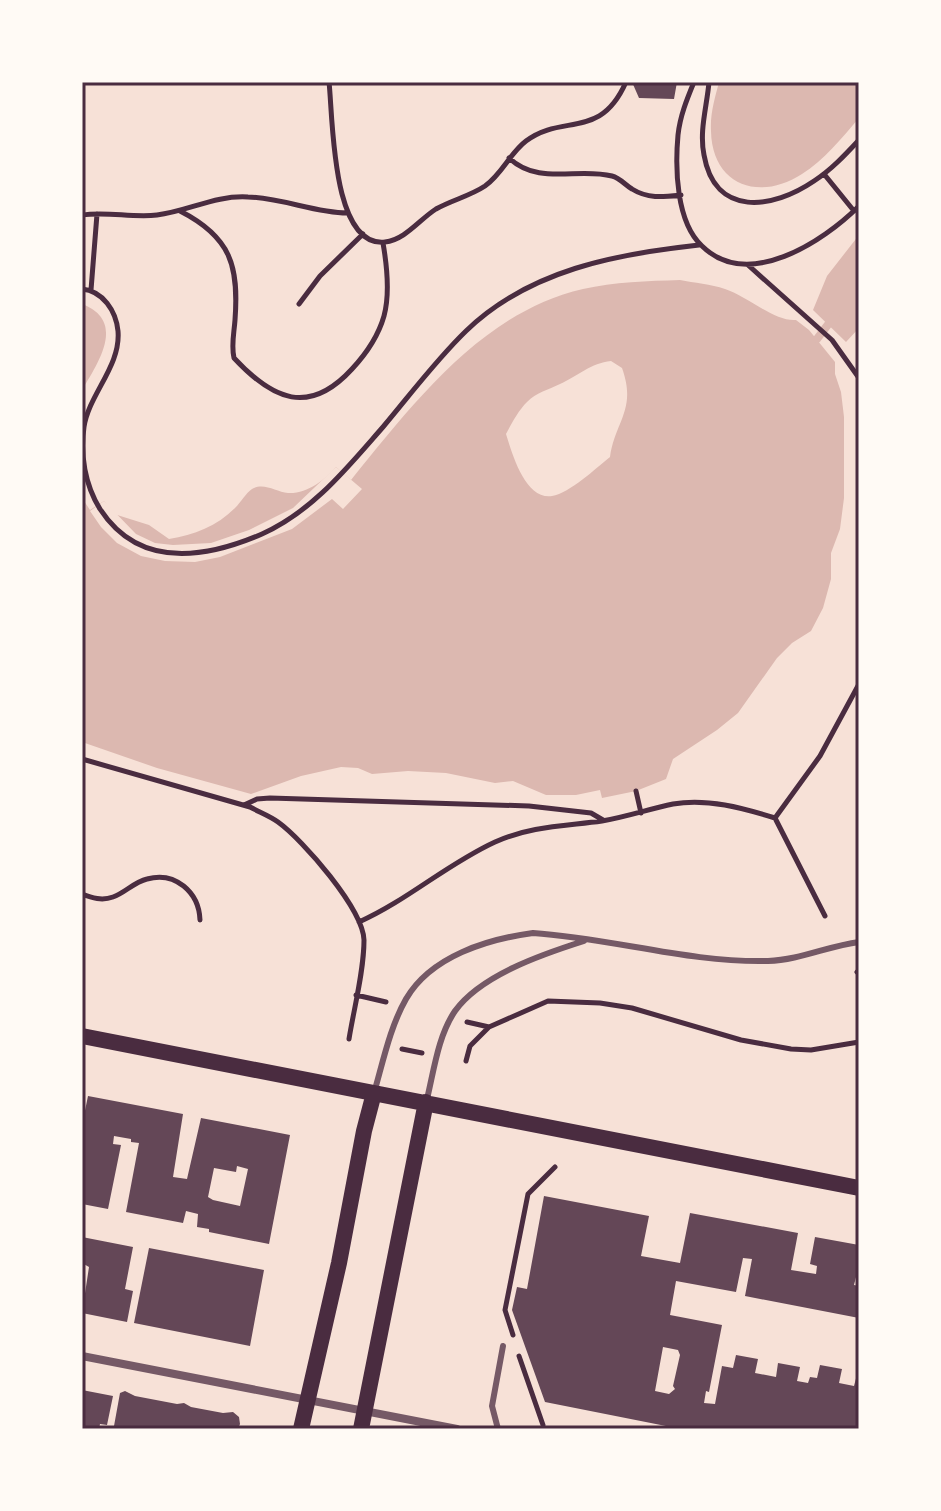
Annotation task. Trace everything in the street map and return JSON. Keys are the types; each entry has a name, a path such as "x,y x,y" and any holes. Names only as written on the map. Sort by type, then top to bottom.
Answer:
{"main road":[{"path":"82,1036 859,1188"},
{"path":"301,1429 374,1093"},
{"path":"361,1429 426,1102"}],"street":[{"path":"82,1356 457,1429"}],"lane":[{"path":"374,1093 399,1011 413,990 437,967 477,945 533,933 737,960 792,958 859,942"},
{"path":"426,1102 442,1038 454,1012 482,987 524,964 585,941"},
{"path":"498,1429 492,1406 503,1346"}],"path":[{"path":"329,82 338,171 347,213 363,234 383,243 402,235 437,209 488,184 528,139 597,118 616,102 626,82"},
{"path":"694,82 678,135 678,178 685,222 699,245 714,256 748,265 802,312 832,340 859,378"},
{"path":"709,82 702,136 704,159 712,178 725,194 741,202 761,204 783,198 824,174 859,140"},
{"path":"509,158 517,165 547,175 601,174 616,177 645,196 681,195"},
{"path":"748,265 802,248 829,232 857,208 824,174"},
{"path":"82,206 85,214 135,216 180,211 220,197 251,197 347,213"},
{"path":"180,211 211,230 229,255 236,280 232,342 234,358 264,386 297,399 313,397 329,389 359,362 377,335 385,314 387,294 383,243"},
{"path":"91,290 97,214"},
{"path":"299,304 320,276 363,234"},
{"path":"82,289 91,290 108,304 118,330 117,348 111,366 85,423 83,464 98,505 120,533 134,543 163,553 197,553 241,543 277,527 312,503 343,472 466,330 508,297 568,269 621,254 699,245"},
{"path":"775,818 820,756 859,684"},
{"path":"82,759 244,805 276,820 301,843 330,876 359,922 364,940 349,1039"},
{"path":"636,791 641,813"},
{"path":"244,805 270,798 529,806 578,810 604,821"},
{"path":"359,922 397,904 445,871 516,833 604,821 676,803 720,804 775,818 825,916"},
{"path":"82,894 100,899 111,898 148,879 169,879 188,889 200,910 200,920"},
{"path":"356,995 387,1003"},
{"path":"466,1061 470,1046 489,1027 548,1001 632,1008 770,1046 811,1050 859,1042"},
{"path":"467,1022 489,1027"},
{"path":"401,1048 422,1053"},
{"path":"514,1341 505,1310 528,1194 555,1167"},
{"path":"519,1356 543,1425"}],"shaded area":[{"path":"719,82 859,82 859,118 825,155 802,174 770,187 755,187 729,176 713,150 711,118"},
{"path":"859,235 859,328 846,342 813,310 827,276"},
{"path":"680,280 720,287 779,317 796,320 809,330 835,362 844,417 844,498 840,529 831,553 831,579 823,608 811,631 792,643 777,658 738,713 673,759 666,779 636,791 602,798 600,790 576,795 546,795 513,781 495,783 446,773 408,771 372,774 358,768 341,767 301,776 251,794 157,768 82,742 82,498 90,510 104,501 114,514 149,525 169,539 213,525 256,487 295,493 309,489 336,467 351,480 399,421 452,365 513,318 547,301 583,289 619,283","holes":["611,361 622,368 626,382 626,405 610,457 559,494 543,495 534,491 521,474 506,434 521,409 535,396 597,364"]},
{"path":"82,304 96,311 106,332 101,355 82,390"}],"pier":[{"path":"336,467 362,489 343,509 332,499 292,529 220,557 195,562 141,556 117,543 90,511 104,501 136,534 155,543 211,543 249,530 293,508"}],"building":[{"path":"632,82 677,82 674,99 639,98"},
{"path":"88,1096 183,1114 173,1177 187,1179 201,1118 290,1135 269,1244 209,1232 209,1229 197,1227 198,1214 186,1211 183,1223 126,1212 139,1143 131,1142 131,1139 114,1136 113,1144 121,1145 108,1209 82,1204 82,1125","holes":["237,1166 248,1169 240,1206 208,1197 214,1168 236,1172"]},
{"path":"544,1196 649,1216 641,1256 680,1263 690,1213 798,1233 791,1270 816,1274 817,1266 810,1264 815,1237 859,1245 859,1274 854,1285 859,1286 859,1318 745,1296 752,1259 743,1258 736,1292 676,1281 670,1315 722,1325 704,1403 715,1404 722,1366 733,1368 736,1355 758,1359 755,1373 776,1377 778,1363 800,1367 797,1381 808,1383 810,1377 817,1378 820,1365 842,1369 839,1383 854,1386 859,1367 859,1429 681,1429 545,1402 512,1310 517,1287 527,1289","holes":["663,1347 678,1350 675,1389 669,1394 655,1391"]},
{"path":"82,1237 133,1247 125,1289 133,1291 127,1322 82,1313 89,1267 82,1263"},
{"path":"149,1248 264,1270 250,1346 134,1323"},
{"path":"82,1390 113,1396 107,1425 100,1424 99,1429 83,1429"},
{"path":"125,1391 135,1396 184,1403 191,1407 233,1412 239,1417 240,1424 238,1429 120,1429 114,1426 120,1393"}],"waterway":[{"path":"817,339 836,314"}]}
